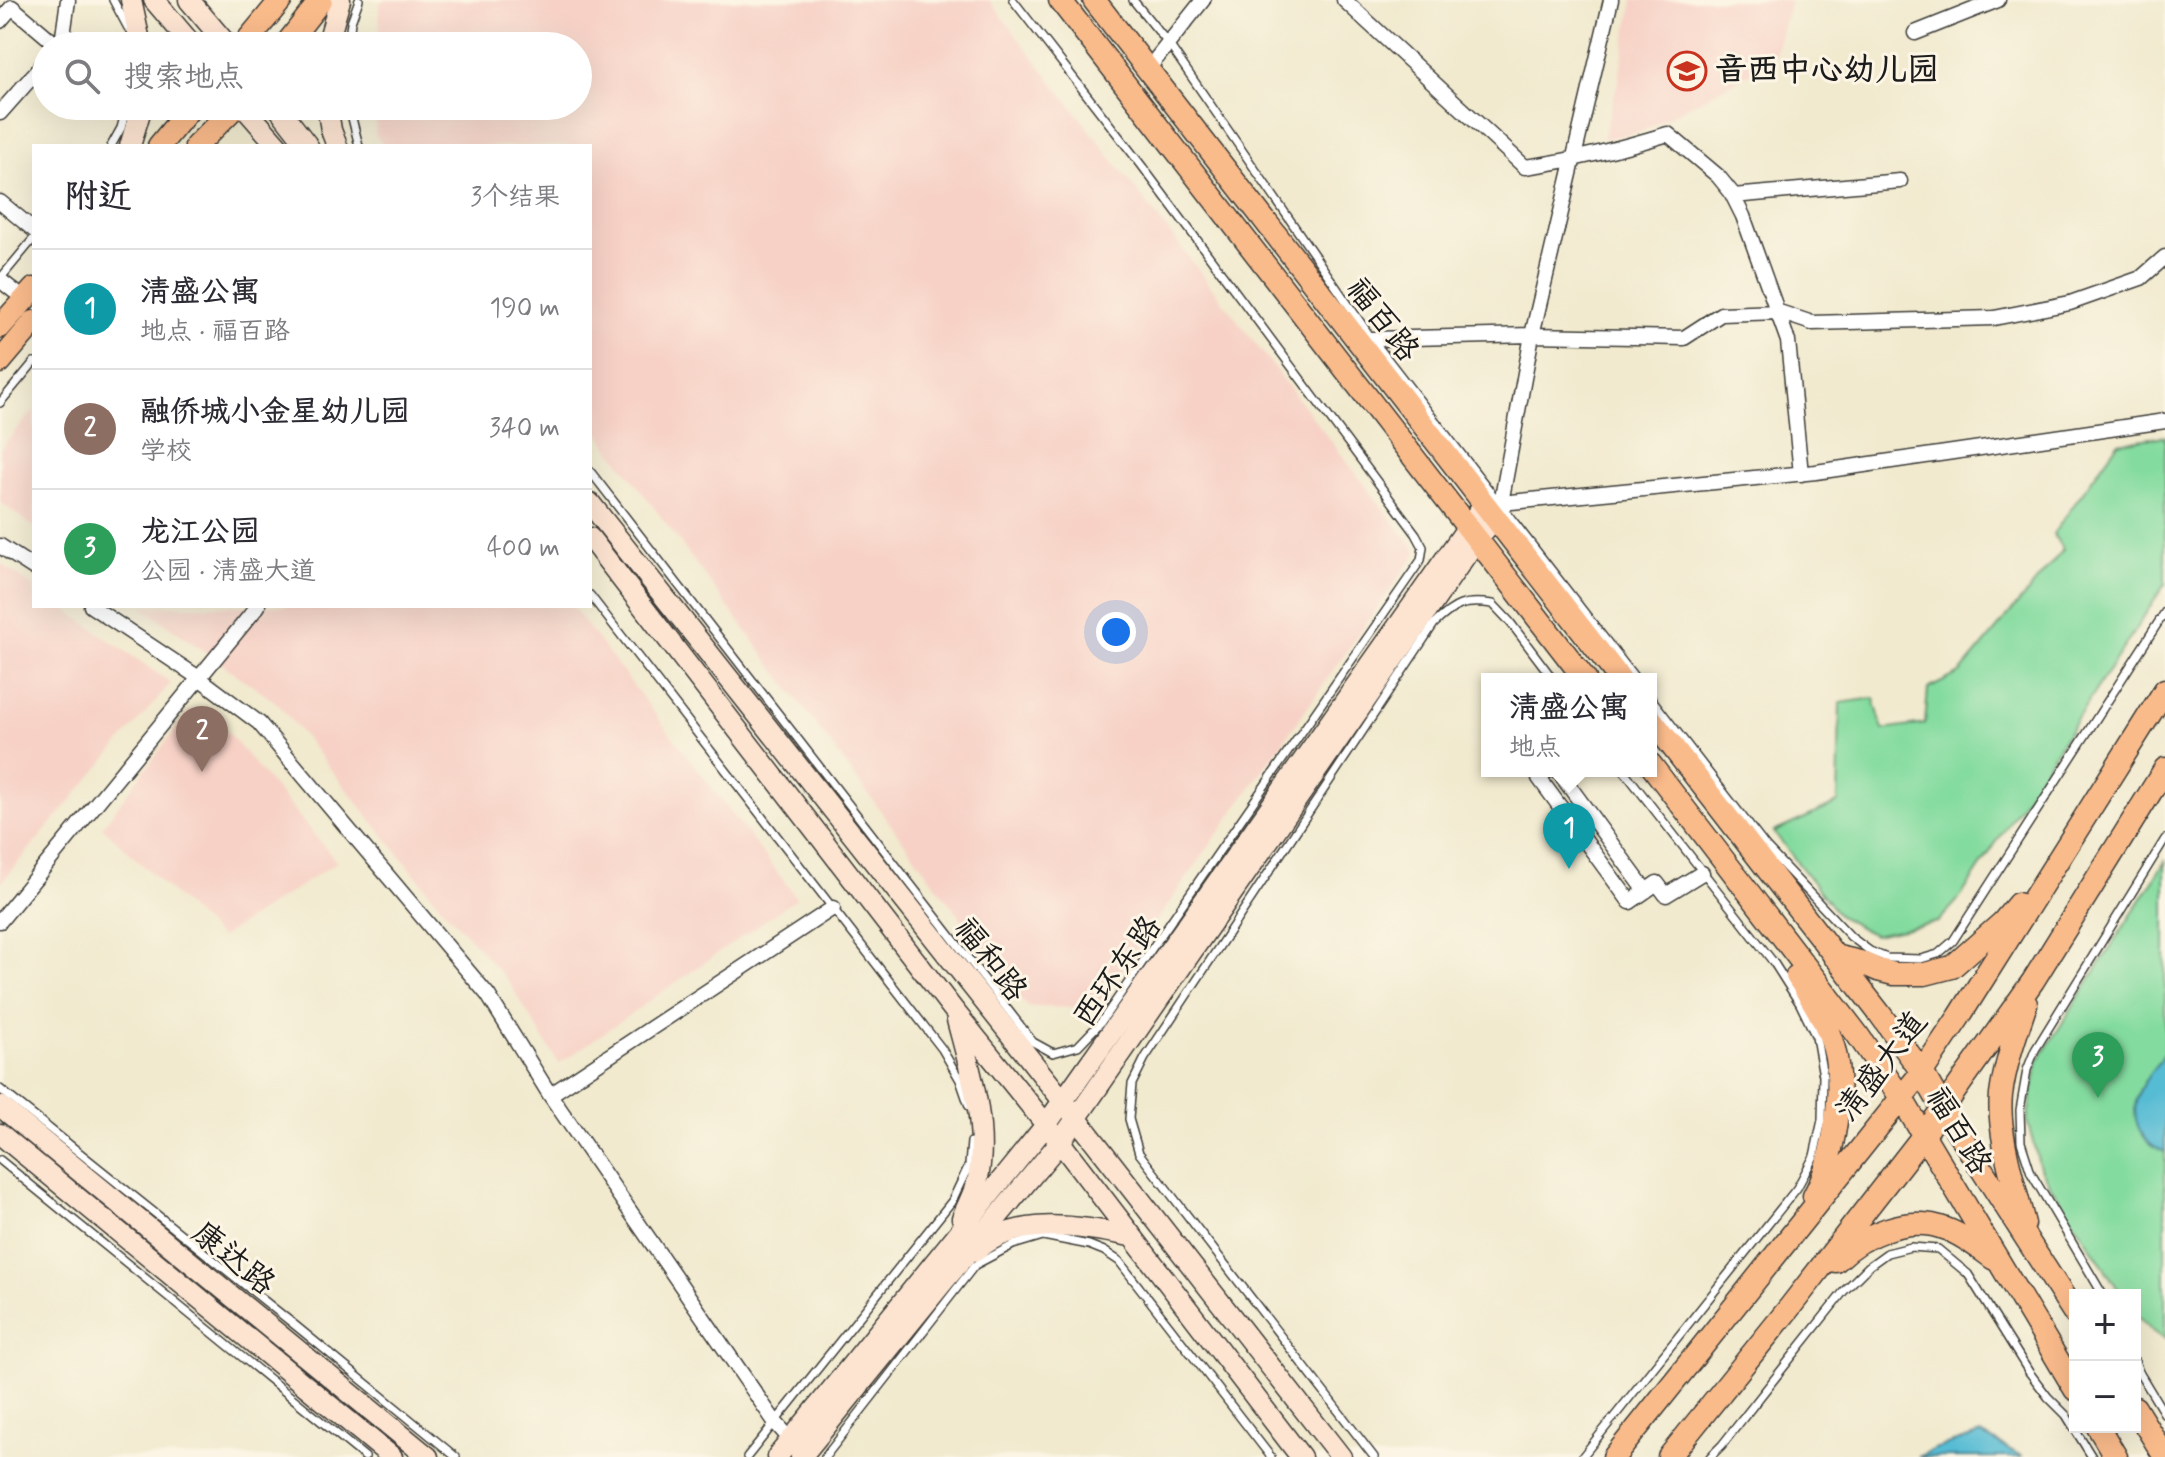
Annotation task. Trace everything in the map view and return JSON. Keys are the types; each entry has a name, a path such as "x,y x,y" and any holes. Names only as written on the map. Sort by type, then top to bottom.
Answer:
{"main road":[{"path":"255,32 281,0"},
{"path":"296,32 321,0"},
{"name":"福百路","path":"1060,0 1580,673"},
{"name":"福百路","path":"1094,0 1493,509 1616,673"},
{"path":"161,144 180,120"},
{"path":"198,144 222,120"},
{"path":"0,327 29,294"},
{"path":"0,362 32,324"},
{"name":"清盛大道","path":"1614,1457 1922,1072 2165,690"},
{"name":"福百路","path":"1657,727 1922,1072 2069,1305"},
{"path":"1669,1457 1943,1109 2033,981 2165,769"},
{"name":"福百路","path":"1657,773 1857,1034 1902,1099 2069,1379"},
{"path":"1834,956 1894,974 1925,974 1952,967 2003,922 2067,844"},
{"path":"1754,898 1773,942 1821,1014 1834,1049 1837,1070 1832,1146 1820,1185 1799,1227"},
{"path":"2033,981 2008,1061 2001,1098 2004,1145 2025,1229 2041,1262"},
{"path":"1790,1307 1846,1252 1880,1231 1905,1224 1930,1224 1948,1229 2001,1263"},
{"path":"2141,1418 2165,1457"},
{"path":"2102,1433 2116,1457"}],"street":[{"path":"64,32 68,0"},
{"path":"131,0 138,32"},
{"path":"154,0 181,32"},
{"path":"189,0 216,32"},
{"path":"331,32 340,0"},
{"path":"1148,69 1203,0"},
{"path":"1344,0 1525,167 1573,160 1668,134 1718,176 1743,216 1788,341 1801,474"},
{"path":"1611,0 1493,509 1801,474 2165,421"},
{"path":"1915,33 1989,2"},
{"path":"0,21 12,7 42,32"},
{"path":"0,113 32,77"},
{"path":"131,144 138,120"},
{"path":"255,120 276,144"},
{"path":"288,120 306,144"},
{"path":"329,120 336,144"},
{"path":"1733,196 1900,181"},
{"path":"0,202 32,228"},
{"path":"1372,339 1532,335 1684,338 1721,314 1779,312 1812,323 1994,318 2070,303 2141,278 2165,257"},
{"path":"0,279 29,294"},
{"name":"福和路","path":"592,506 1341,1457"},
{"name":"西环东路","path":"796,1449 951,1241 1046,1125 1472,533 1493,509"},
{"name":"西环东路","path":"777,1457 796,1449 944,1281 1060,1142 1472,533"},
{"name":"福和路","path":"592,541 1301,1457"},
{"path":"0,546 32,567"},
{"path":"94,608 199,678 259,723 488,995 550,1095 796,1449"},
{"path":"0,921 256,608"},
{"path":"1540,777 1630,902 1657,883 1666,895 1702,873"},
{"path":"1562,777 1646,891"},
{"path":"550,1095 833,908"},
{"path":"951,1241 978,1178 980,1142 976,1091 955,1012"},
{"name":"康达路","path":"0,1106 428,1457"},
{"name":"康达路","path":"0,1134 392,1457"},
{"path":"944,1281 981,1246 1017,1228 1091,1228 1130,1236"}],"lane":[{"path":"113,0 130,32"},
{"path":"350,32 359,0"},
{"path":"592,474 1033,1042 1053,1053 1078,1046 1101,1022 1421,560 1423,547 1142,166 1013,0"},
{"path":"1133,0 1168,43 1493,509 1631,673"},
{"path":"112,144 123,120"},
{"path":"352,120 358,144"},
{"path":"0,279 32,240"},
{"path":"0,403 32,364"},
{"path":"592,598 942,1049 960,1080 970,1109 970,1121"},
{"path":"1374,1457 1139,1153 1129,1119 1132,1084 1145,1058 1434,624 1452,607 1472,601 1493,604 1548,673"},
{"path":"1657,706 1766,847 1851,937 1870,951 1887,958 1921,959 1938,954 1953,941 2165,612"},
{"path":"1582,1457 1797,1188 1814,1156 1822,1120 1823,1076 1816,1037 1800,1004 1774,963 1629,777"},
{"path":"2099,1289 2031,1173 2021,1142 2020,1110 2027,1070 2041,1038 2165,839"},
{"path":"0,1089 456,1457"},
{"path":"747,1457 952,1201 969,1165 971,1133"},
{"path":"0,1160 365,1457"},
{"path":"825,1457 975,1265 1013,1245 1043,1236 1089,1245 1119,1261 1271,1457"},
{"path":"1710,1457 1844,1291 1887,1253 1911,1247 1938,1249 1968,1274 2029,1372 2066,1415 2092,1457"},
{"path":"2141,1375 2165,1415"}],"shaded area":[{"path":"384,0 989,0 1417,552 1095,1008 1027,1007 592,425 592,144 382,144 375,134 376,120 592,120 592,32 380,32 379,4"},
{"name":"音西中心幼儿园","path":"1633,0 1790,0 1774,60 1641,132 1603,139 1618,81"},
{"path":"32,412 32,526 0,502 0,449"},
{"path":"0,563 32,586 32,608 64,608 171,683 0,884"},
{"path":"144,608 574,608 797,898 559,1064 508,981 439,904 278,704"},
{"path":"189,711 215,717 337,862 220,938 102,827"}],"green space":[{"path":"2165,436 2165,584 1960,898 1938,922 1874,935 1839,916 1774,832 1838,803 1840,703 1874,698 1883,730 1925,724 1928,689 1960,673 2063,550 2053,534 2118,443"},
{"path":"2165,862 2165,1339 2141,1319 2141,1289 2118,1289 2041,1171 2027,1121 2038,1061"}],"water":[{"path":"2165,1053 2165,1152 2142,1135 2135,1109 2140,1089"},
{"path":"1981,1434 2023,1457 1918,1457 1934,1449"}],"place":[{"name":"音西中心幼儿园","path":"1687,71"},
{"name":"融侨城小金星幼儿园","path":"202,772"},
{"name":"清盛公寓","path":"1569,869"},
{"name":"龙江公园","path":"2098,1098"}]}
